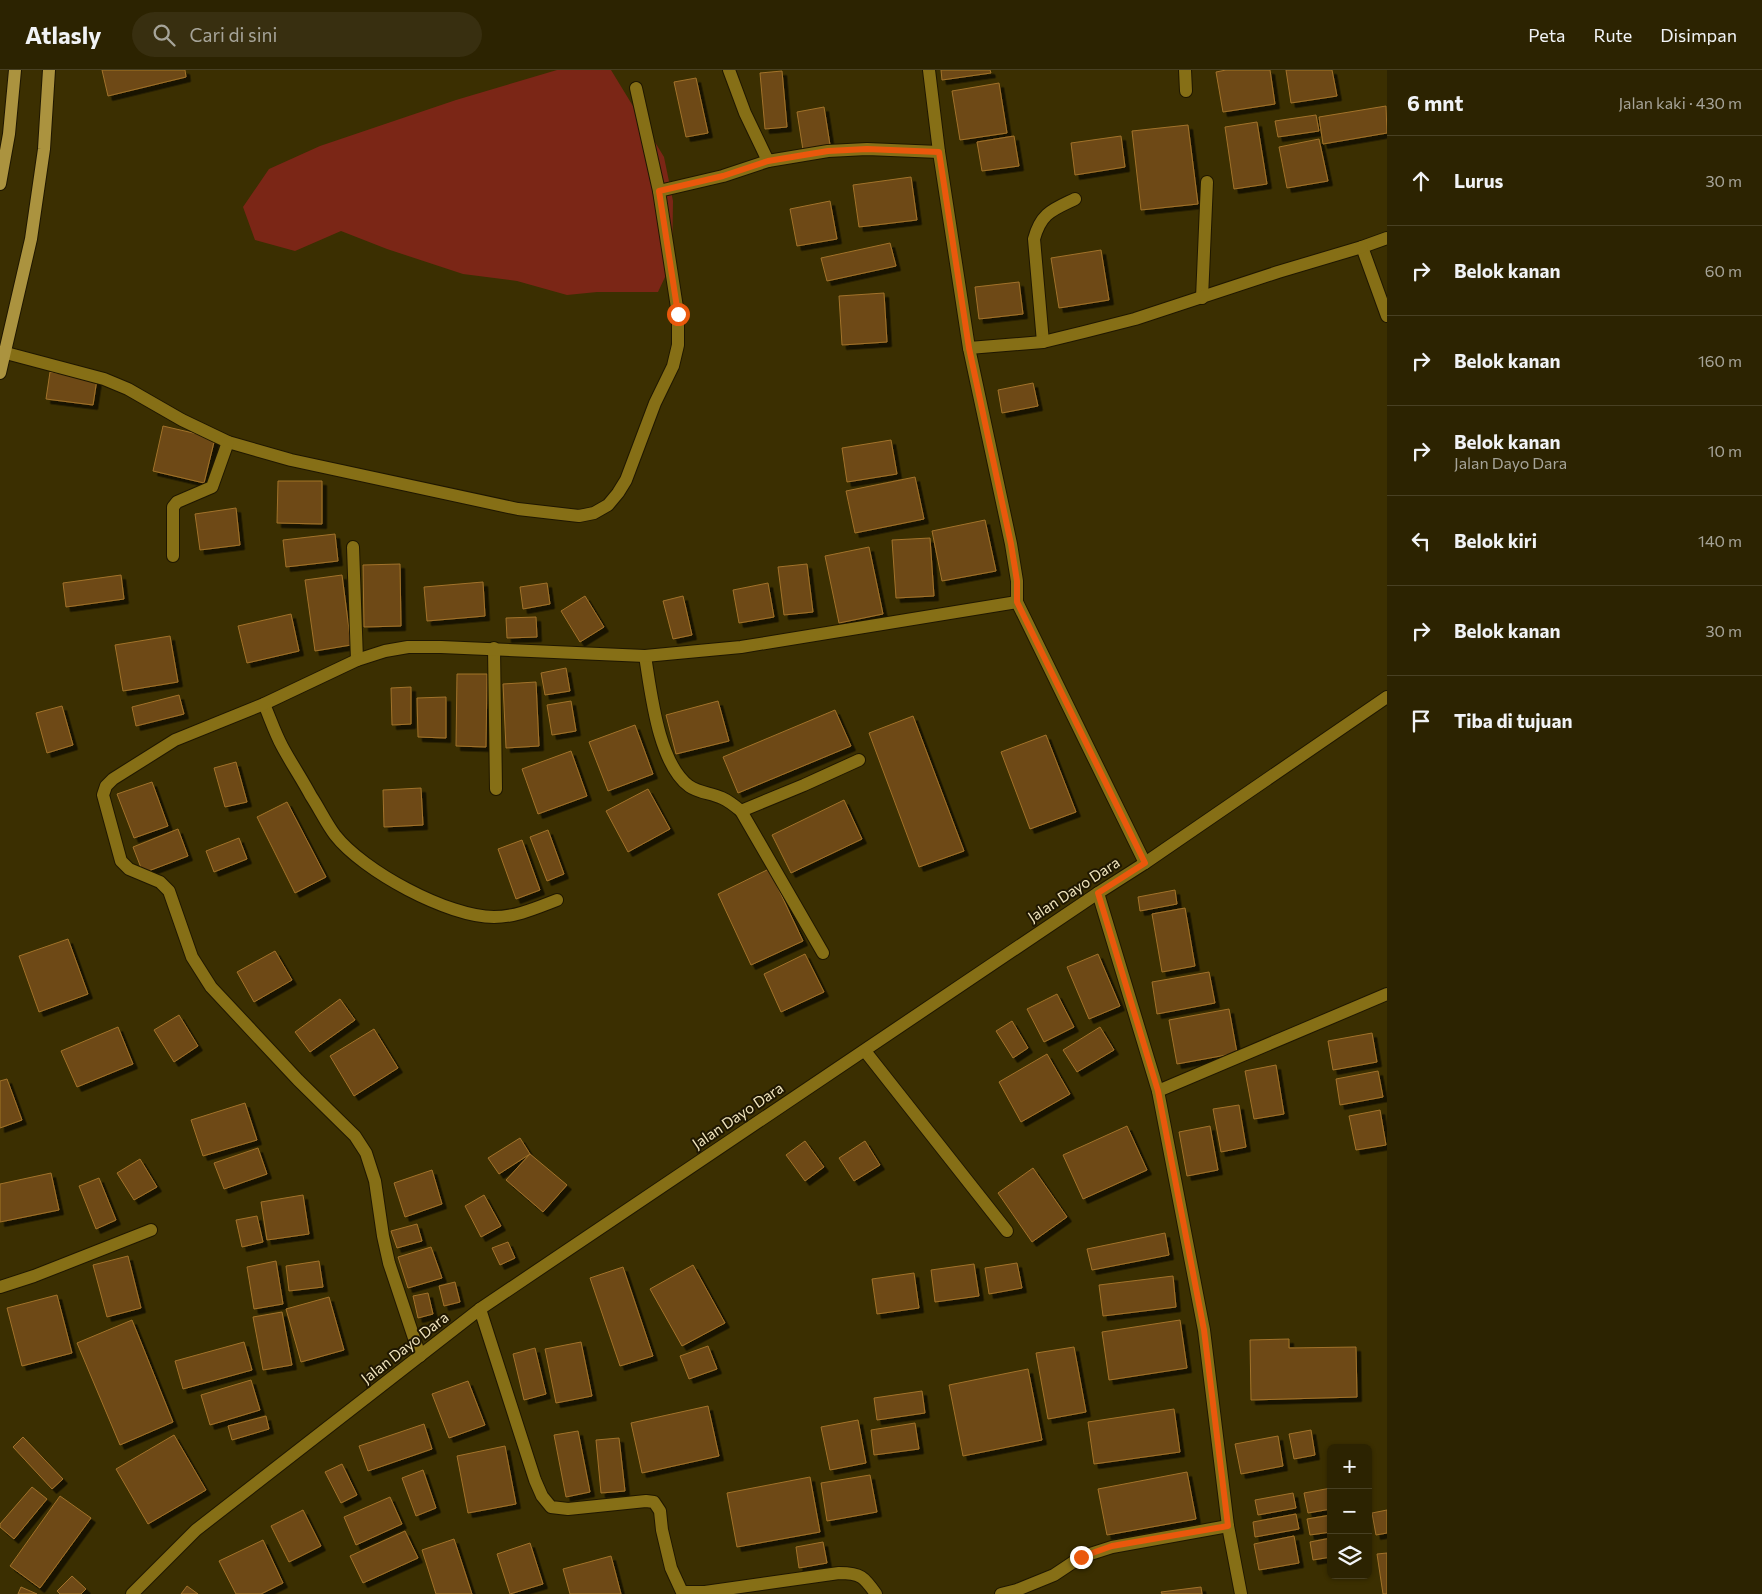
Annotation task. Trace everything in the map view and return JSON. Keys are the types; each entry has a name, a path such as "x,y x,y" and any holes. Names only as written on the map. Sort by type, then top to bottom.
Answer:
{"main road":[{"path":"0,184 15,70"},
{"path":"0,373 6,354 31,239 44,150 49,70"}],"street":[{"path":"729,70 745,112 768,161"},
{"path":"929,70 939,152 969,348 1011,544 1017,581 1017,602 1145,863"},
{"path":"1185,70 1186,91"},
{"path":"6,354 104,379 128,389 182,420 228,442 291,460 518,509 579,516 594,513 608,505 626,480 655,403 673,366 678,346 678,314 659,191 636,88"},
{"path":"659,191 723,176 768,161 828,151 867,149 939,152"},
{"path":"1202,298 1207,182"},
{"path":"1043,342 1034,239 1037,228 1051,210 1075,199"},
{"path":"969,348 1043,342 1135,319 1278,272 1362,248 1387,238"},
{"path":"1362,248 1387,316"},
{"path":"174,556 173,507 177,502 209,490 212,487 228,442"},
{"path":"353,546 357,660"},
{"path":"420,1356 389,1263 375,1181 366,1153 356,1136 298,1080 211,987 192,956 169,891 160,882 129,869 121,860 103,795 106,786 175,740 264,704 357,660 384,651 408,647 494,648 575,654 645,656 741,647 920,618 980,606 1017,602"},
{"path":"494,648 496,789"},
{"path":"645,656 655,714 663,745 678,774 694,789 723,798 741,810 822,953"},
{"name":"Jalan Dayo Dara","path":"132,1594 196,1530 480,1309 1145,863 1387,697"},
{"path":"264,704 282,746 335,834 370,867 438,904 479,916 510,916 527,912 556,900"},
{"path":"741,810 804,786 859,760"},
{"path":"1098,893 1158,1091 1204,1330 1228,1526 1241,1594"},
{"path":"1158,1091 1387,994"},
{"path":"865,1051 1007,1231"},
{"path":"0,1287 34,1276 151,1230"},
{"path":"480,1309 535,1480 542,1496 551,1507 568,1509 646,1501 654,1502 660,1511 662,1530 671,1568 682,1592 705,1592 830,1574 853,1573 865,1578 876,1594"},
{"path":"1001,1594 1017,1590 1054,1575 1081,1557 1112,1546 1228,1526"}],"shaded area":[{"path":"557,70 611,70 664,157 673,201 672,262 658,292 597,292 567,295 517,281 463,274 387,249 341,231 295,251 255,240 243,207 269,169 320,146 456,100"}],"building":[{"path":"102,70 185,70 186,77 108,96"},
{"path":"941,70 990,70 991,73 942,80"},
{"path":"1226,70 1270,70 1275,104 1223,112 1216,72"},
{"path":"1286,70 1332,70 1337,96 1291,103"},
{"path":"782,71 787,127 765,129 760,73"},
{"path":"696,78 708,133 686,137 674,82"},
{"path":"999,83 1007,133 960,140 952,91"},
{"path":"1386,106 1387,133 1323,144 1319,117"},
{"path":"824,107 830,145 803,150 797,112"},
{"path":"1316,115 1319,131 1278,137 1275,121"},
{"path":"1257,122 1267,184 1234,189 1225,127"},
{"path":"1188,125 1198,204 1141,210 1132,131"},
{"path":"1014,136 1019,166 982,171 977,142"},
{"path":"1121,136 1125,167 1075,175 1071,143"},
{"path":"1319,139 1328,181 1287,188 1279,147"},
{"path":"911,177 917,220 859,227 853,185"},
{"path":"830,201 837,239 797,246 790,209"},
{"path":"890,243 896,266 827,281 821,258"},
{"path":"1101,250 1109,300 1059,308 1051,258"},
{"path":"1019,282 1023,314 979,319 975,287"},
{"path":"884,293 887,342 842,345 839,296"},
{"path":"50,372 97,379 93,405 46,399"},
{"path":"1033,383 1038,406 1002,413 998,390"},
{"path":"163,426 215,438 204,483 153,471"},
{"path":"891,440 897,474 847,482 842,448"},
{"path":"915,477 924,519 855,533 846,491"},
{"path":"278,481 322,481 322,524 277,523"},
{"path":"236,508 240,545 200,550 195,514"},
{"path":"985,520 996,571 942,581 932,531"},
{"path":"335,534 338,561 286,567 283,540"},
{"path":"930,538 934,596 896,598 892,540"},
{"path":"869,547 883,614 839,623 825,556"},
{"path":"400,564 401,626 364,627 363,565"},
{"path":"807,564 813,612 784,615 778,567"},
{"path":"121,575 124,599 66,607 63,583"},
{"path":"342,575 351,645 315,651 305,580"},
{"path":"483,582 485,616 427,621 424,587"},
{"path":"547,583 550,604 523,609 520,587"},
{"path":"768,583 774,617 739,623 733,590"},
{"path":"585,596 604,627 580,642 561,611"},
{"path":"683,596 692,635 673,639 663,601"},
{"path":"291,614 299,651 247,663 238,626"},
{"path":"536,617 537,637 507,638 506,618"},
{"path":"170,636 178,682 123,691 115,645"},
{"path":"566,668 570,691 545,695 541,673"},
{"path":"457,674 487,674 486,747 456,746"},
{"path":"536,682 539,746 506,748 503,684"},
{"path":"411,687 411,724 392,725 391,688"},
{"path":"179,695 184,714 136,726 132,707"},
{"path":"446,697 446,738 418,737 417,698"},
{"path":"571,701 576,731 552,735 547,705"},
{"path":"718,701 729,741 676,754 666,715"},
{"path":"62,706 73,745 47,753 36,713"},
{"path":"835,710 851,746 738,793 723,757"},
{"path":"913,716 964,851 919,867 869,733"},
{"path":"635,725 653,774 608,791 589,742"},
{"path":"1046,735 1076,812 1030,829 1001,752"},
{"path":"571,751 587,796 538,814 522,769"},
{"path":"236,762 247,802 225,807 214,768"},
{"path":"152,782 168,826 134,838 117,794"},
{"path":"421,788 423,825 384,827 383,790"},
{"path":"648,789 670,829 628,852 606,811"},
{"path":"844,800 862,839 791,873 772,835"},
{"path":"287,802 326,877 295,893 257,817"},
{"path":"178,829 188,856 143,873 133,847"},
{"path":"548,830 564,874 547,881 530,837"},
{"path":"239,838 247,859 214,872 206,851"},
{"path":"522,840 540,890 516,899 498,849"},
{"path":"769,869 803,941 751,965 718,894"},
{"path":"1175,890 1177,904 1140,911 1138,897"},
{"path":"1185,908 1195,966 1162,972 1152,914"},
{"path":"68,939 88,994 39,1012 19,956"},
{"path":"275,951 292,980 254,1002 237,972"},
{"path":"805,954 824,992 781,1012 764,974"},
{"path":"1098,954 1120,1006 1089,1019 1067,967"},
{"path":"1209,972 1215,1003 1157,1014 1152,982"},
{"path":"1057,994 1074,1027 1044,1042 1027,1009"},
{"path":"340,999 355,1020 310,1052 295,1032"},
{"path":"1229,1009 1237,1053 1177,1064 1169,1020"},
{"path":"179,1015 198,1046 174,1062 154,1030"},
{"path":"1012,1021 1028,1048 1013,1058 996,1031"},
{"path":"118,1027 133,1064 77,1087 61,1051"},
{"path":"1100,1027 1114,1050 1077,1072 1063,1050"},
{"path":"374,1029 398,1068 354,1096 330,1056"},
{"path":"1372,1033 1377,1062 1333,1070 1328,1041"},
{"path":"1047,1054 1070,1094 1021,1122 999,1082"},
{"path":"1276,1065 1284,1114 1254,1119 1245,1071"},
{"path":"1378,1071 1383,1097 1340,1105 1336,1079"},
{"path":"7,1079 22,1120 0,1128 0,1081"},
{"path":"245,1103 257,1140 203,1156 191,1120"},
{"path":"1239,1105 1246,1147 1221,1152 1213,1109"},
{"path":"1380,1110 1386,1145 1356,1150 1349,1116"},
{"path":"1127,1126 1147,1170 1083,1199 1063,1155"},
{"path":"1210,1126 1218,1170 1187,1176 1179,1132"},
{"path":"520,1138 530,1154 499,1174 488,1158"},
{"path":"805,1141 824,1167 805,1181 786,1155"},
{"path":"865,1141 880,1165 854,1181 839,1158"},
{"path":"258,1148 267,1174 224,1189 214,1163"},
{"path":"530,1154 567,1185 543,1212 506,1180"},
{"path":"140,1159 157,1187 134,1200 117,1173"},
{"path":"1033,1168 1067,1217 1032,1242 998,1193"},
{"path":"432,1170 442,1204 405,1217 394,1183"},
{"path":"51,1173 59,1210 0,1222 0,1184"},
{"path":"99,1178 116,1220 96,1229 79,1186"},
{"path":"303,1195 309,1234 267,1240 261,1202"},
{"path":"484,1195 501,1226 481,1237 465,1206"},
{"path":"257,1216 263,1242 242,1247 236,1220"},
{"path":"417,1224 422,1241 397,1248 391,1231"},
{"path":"1165,1233 1169,1255 1092,1270 1087,1249"},
{"path":"508,1242 515,1258 500,1265 492,1248"},
{"path":"431,1247 442,1278 408,1288 398,1257"},
{"path":"128,1256 141,1308 107,1317 93,1265"},
{"path":"276,1261 283,1304 254,1309 247,1267"},
{"path":"319,1261 323,1287 289,1291 286,1266"},
{"path":"1017,1263 1022,1288 989,1294 985,1268"},
{"path":"974,1264 979,1296 935,1302 931,1270"},
{"path":"693,1265 725,1323 682,1346 650,1289"},
{"path":"623,1267 653,1356 620,1366 590,1278"},
{"path":"914,1273 919,1308 877,1314 872,1279"},
{"path":"1173,1276 1176,1307 1103,1316 1099,1285"},
{"path":"455,1282 460,1302 444,1306 439,1286"},
{"path":"428,1293 433,1314 418,1318 413,1296"},
{"path":"57,1295 72,1353 22,1366 7,1308"},
{"path":"329,1297 344,1350 301,1362 286,1309"},
{"path":"282,1312 292,1365 263,1370 253,1317"},
{"path":"132,1320 173,1422 120,1445 77,1343"},
{"path":"1180,1320 1187,1368 1109,1380 1102,1332"},
{"path":"1289,1339 1289,1348 1356,1347 1357,1397 1251,1400 1250,1340"},
{"path":"244,1342 252,1370 183,1389 175,1361"},
{"path":"581,1342 592,1396 556,1403 545,1349"},
{"path":"708,1346 717,1369 689,1379 680,1356"},
{"path":"1074,1347 1086,1412 1048,1419 1036,1353"},
{"path":"535,1348 546,1394 524,1400 513,1354"},
{"path":"1028,1369 1042,1440 963,1456 949,1385"},
{"path":"251,1380 260,1410 210,1425 201,1395"},
{"path":"468,1381 485,1425 449,1438 432,1394"},
{"path":"922,1391 925,1413 877,1420 874,1398"},
{"path":"708,1406 719,1456 642,1473 631,1423"},
{"path":"1174,1409 1180,1452 1094,1464 1088,1422"},
{"path":"266,1416 269,1429 232,1440 228,1426"},
{"path":"858,1420 866,1463 830,1470 821,1427"},
{"path":"915,1423 919,1449 874,1455 871,1430"},
{"path":"424,1424 432,1449 368,1471 359,1446"},
{"path":"1311,1430 1315,1455 1294,1459 1289,1434"},
{"path":"578,1431 590,1492 566,1497 554,1435"},
{"path":"174,1435 206,1490 148,1524 116,1469"},
{"path":"1278,1436 1283,1466 1241,1474 1235,1444"},
{"path":"23,1437 63,1479 52,1489 13,1447"},
{"path":"619,1438 625,1491 601,1493 596,1440"},
{"path":"505,1446 516,1504 468,1513 457,1456"},
{"path":"342,1464 357,1495 341,1503 325,1472"},
{"path":"423,1470 436,1508 416,1516 402,1478"},
{"path":"1187,1472 1196,1519 1107,1535 1098,1489"},
{"path":"870,1475 877,1512 827,1521 821,1483"},
{"path":"810,1477 820,1532 737,1547 727,1493"},
{"path":"32,1487 47,1499 14,1539 0,1527 0,1524"},
{"path":"1327,1489 1327,1510 1308,1513 1304,1493"},
{"path":"1293,1493 1296,1508 1258,1515 1255,1500"},
{"path":"60,1496 91,1518 40,1588 10,1566"},
{"path":"390,1497 402,1524 356,1545 344,1517"},
{"path":"303,1510 321,1546 289,1562 271,1526"},
{"path":"1387,1510 1387,1533 1376,1535 1372,1513"},
{"path":"1296,1514 1299,1529 1255,1537 1253,1522"},
{"path":"1327,1516 1327,1533 1310,1535 1307,1519"},
{"path":"405,1531 418,1558 363,1583 350,1556"},
{"path":"1294,1536 1299,1563 1259,1570 1254,1544"},
{"path":"454,1539 472,1594 436,1594 422,1550"},
{"path":"1327,1539 1327,1558 1313,1560 1310,1542"},
{"path":"263,1540 283,1583 261,1594 236,1594 219,1561"},
{"path":"823,1542 827,1563 799,1568 796,1547"},
{"path":"530,1543 543,1584 510,1594 497,1554"},
{"path":"1387,1553 1387,1594 1383,1594 1377,1554"},
{"path":"611,1556 621,1594 570,1594 563,1569"},
{"path":"72,1576 86,1589 81,1594 60,1594 57,1591"},
{"path":"187,1586 198,1594 181,1594"},
{"path":"21,1587 37,1594 18,1594"},
{"path":"1201,1587 1202,1594 1162,1594 1161,1592"}],"route":[{"path":"678,314 659,191 723,176 768,161 828,151 867,149 939,152 969,348 1011,544 1017,581 1017,602 1145,863 1098,893 1158,1091 1204,1330 1228,1526 1112,1546 1081,1557"}]}
